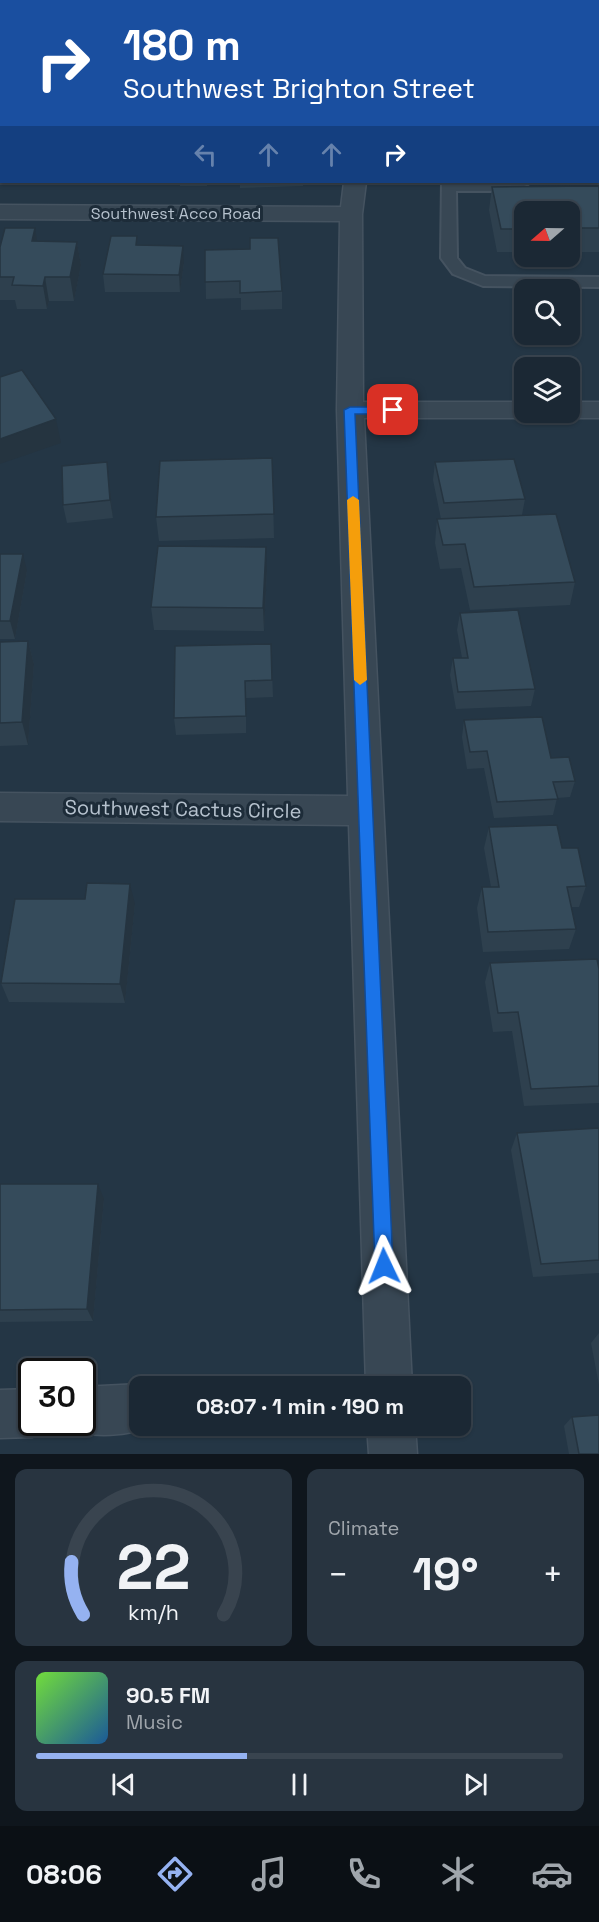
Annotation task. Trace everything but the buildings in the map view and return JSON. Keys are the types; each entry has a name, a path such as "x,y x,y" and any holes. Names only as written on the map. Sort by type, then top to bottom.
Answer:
{"street":[{"path":"355,183 351,214 350,410 389,1376"},
{"name":"Southwest Acco Road","path":"0,212 351,214"},
{"path":"350,410 514,410"},
{"path":"580,410 599,410"},
{"name":"Southwest Cactus Circle","path":"0,807 366,811"},
{"path":"96,1410 129,1409"},
{"path":"0,1414 18,1413"},
{"path":"392,1436 393,1454"}],"lane":[{"path":"541,187 448,184 449,258 459,271 483,281 599,282"}],"slow traffic":[{"path":"353,500 360,680"}],"route":[{"path":"384,1266 350,410 393,410"}]}
